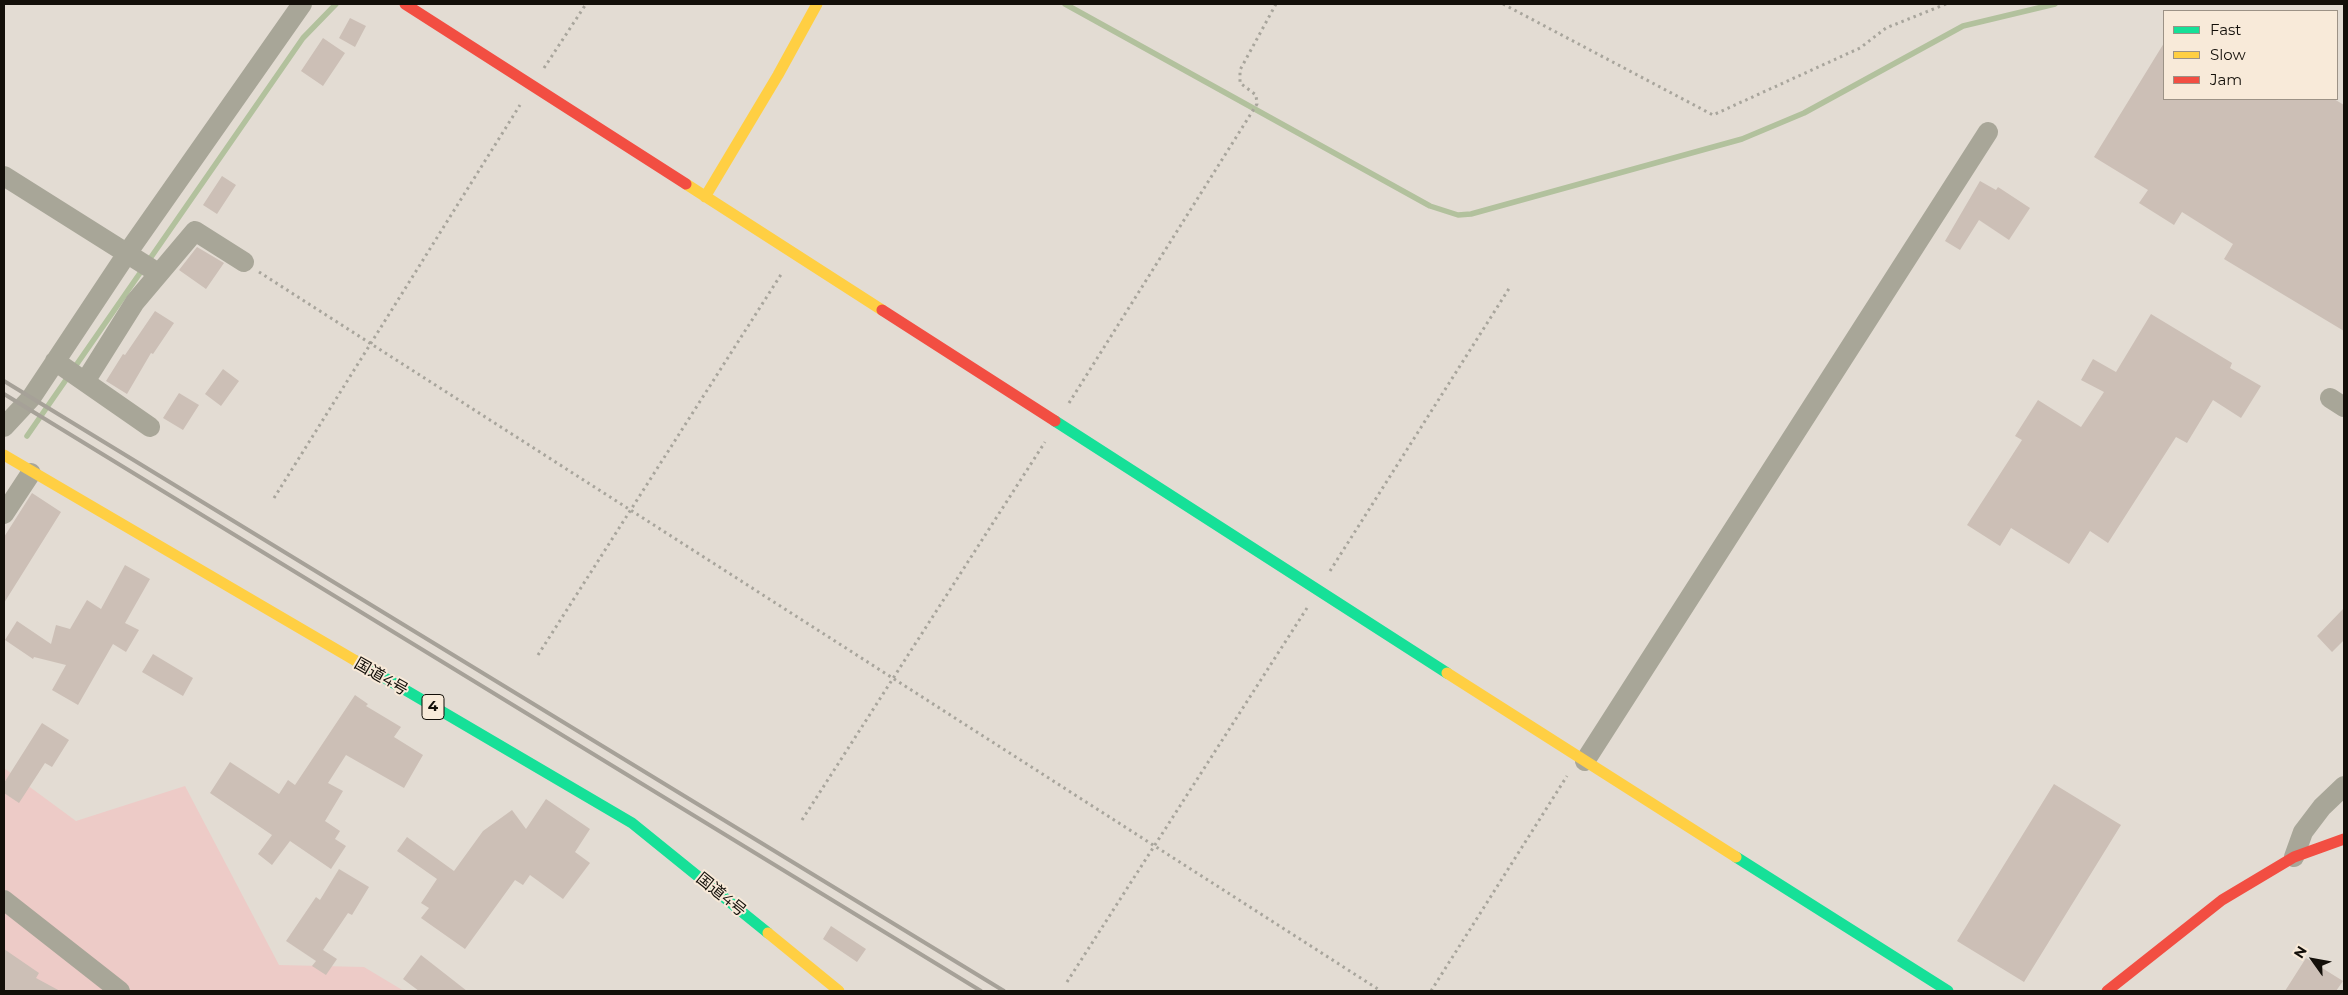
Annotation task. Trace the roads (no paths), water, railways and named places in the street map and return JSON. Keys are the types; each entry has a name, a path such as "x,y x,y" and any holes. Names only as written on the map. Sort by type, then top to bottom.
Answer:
{"main road":[{"path":"405,4 1582,759 1948,991"},
{"path":"705,197 778,75 817,4"},
{"name":"国道4号","path":"4,455 632,823 839,991"},
{"path":"2106,991 2222,900 2294,857 2344,839"}],"street":[{"path":"72,371 302,4"},
{"path":"1582,759 1988,132"},
{"path":"4,176 142,262"},
{"path":"4,427 25,407 72,371 135,302 142,262 195,231 244,262"},
{"path":"72,371 150,426"},
{"path":"4,514 32,473"},
{"path":"2294,857 2303,832 2322,807 2344,786"},
{"path":"4,900 120,991"}],"waterway":[{"path":"27,436 303,38 336,4"},
{"path":"1065,4 1430,206 1458,215 1471,214 1742,139 1804,113 1963,26 2055,4"}],"railway":[{"path":"4,381 1004,991"},
{"path":"4,394 981,991"}]}
